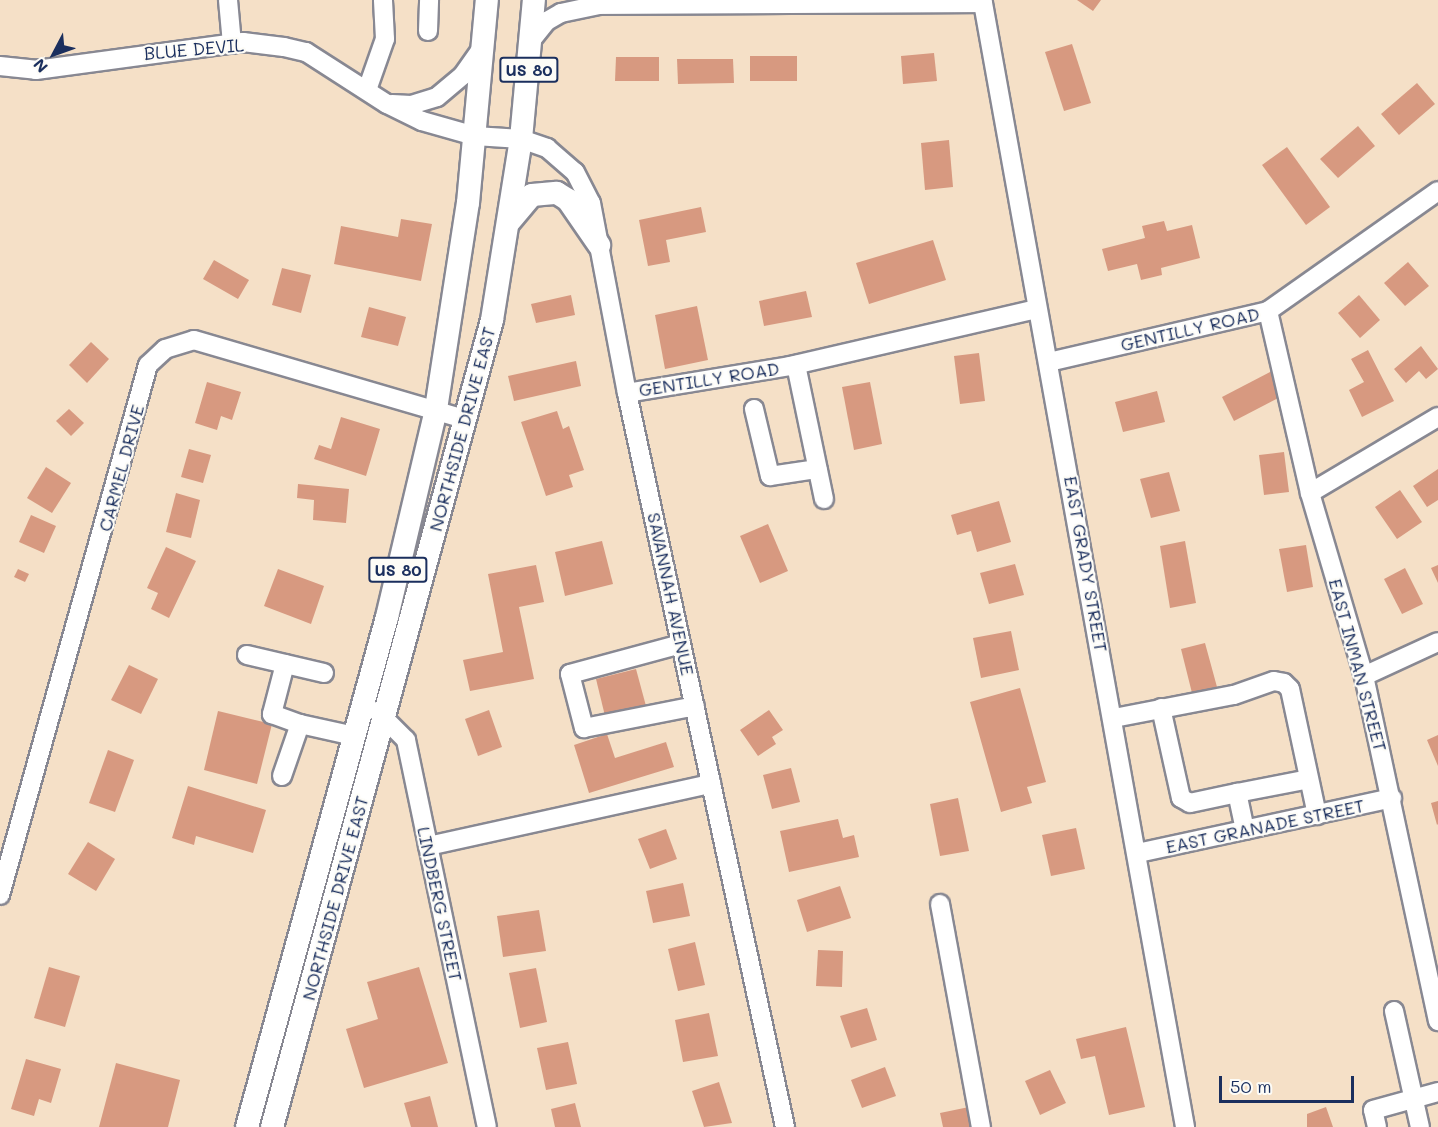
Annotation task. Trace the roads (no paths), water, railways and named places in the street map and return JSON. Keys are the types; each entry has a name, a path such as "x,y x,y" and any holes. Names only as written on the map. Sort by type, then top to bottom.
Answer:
{"main road":[{"name":"NORTHSIDE DRIVE EAST","path":"247,1127 387,617 436,409 475,136 487,0"},
{"name":"NORTHSIDE DRIVE EAST","path":"272,1127 492,320 521,140 533,38 534,0"},
{"path":"509,222 532,195 557,192 568,200 599,245"}],"street":[{"path":"228,0 232,44"},
{"path":"367,90 385,39 383,0"},
{"path":"428,30 429,0"},
{"path":"533,38 547,21 591,2 983,1"},
{"name":"EAST GRADY STREET","path":"983,1 1036,309 1049,362 1114,718 1185,1127"},
{"path":"387,104 411,105 437,98 463,75 485,42"},
{"name":"BLUE DEVIL","path":"0,66 36,70 232,44 306,52 387,104 422,121 475,136"},
{"name":"SAVANNAH AVENUE","path":"475,136 521,140 547,148 575,172 591,203 627,393 785,1127"},
{"name":"GENTILLY ROAD","path":"1049,362 1268,311 1438,191"},
{"name":"GENTILLY ROAD","path":"627,393 796,365 1036,309"},
{"name":"EAST INMAN STREET","path":"1268,311 1310,493 1365,676 1438,1021"},
{"name":"CARMEL DRIVE","path":"0,895 7,840 148,365 165,349 194,340 465,419"},
{"path":"796,365 824,499"},
{"path":"754,409 770,476 818,469"},
{"path":"1310,493 1438,417"},
{"path":"1365,676 1438,642"},
{"path":"681,644 570,674 584,728 695,706"},
{"path":"247,655 324,673"},
{"path":"285,664 272,714 300,724 354,736"},
{"path":"1114,718 1234,695 1274,681 1284,683 1290,689 1317,815"},
{"name":"LINDBERG STREET","path":"363,698 406,740 487,1127"},
{"path":"1161,708 1181,798 1190,802 1309,779"},
{"path":"282,776 300,724"},
{"path":"428,846 711,784"},
{"path":"1237,794 1245,830"},
{"name":"EAST GRANADE STREET","path":"1138,853 1392,798"},
{"path":"940,904 981,1127"},
{"path":"1394,1011 1420,1127"},
{"path":"1377,1127 1373,1110 1438,1092"}]}
